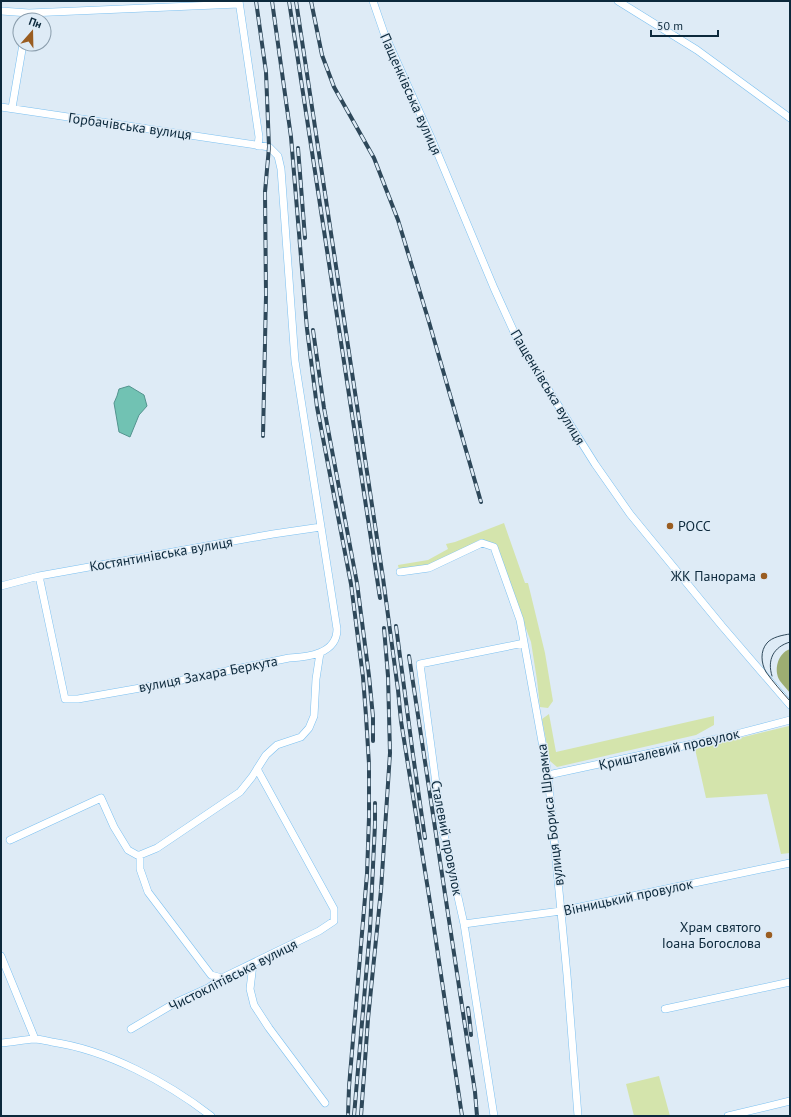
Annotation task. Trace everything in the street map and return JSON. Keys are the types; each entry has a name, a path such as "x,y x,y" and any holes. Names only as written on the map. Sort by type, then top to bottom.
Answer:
{"street":[{"name":"Пащенківська вулиця","path":"372,1 384,33 432,140 494,288 519,343 595,464 630,514 722,626 790,705"},
{"path":"618,1 697,50 790,118"},
{"path":"52,14 239,2 259,137 258,146"},
{"path":"1,11 12,13"},
{"path":"12,108 22,52"},
{"name":"Горбачівська вулиця","path":"1,106 269,147 278,156 281,169 295,361 337,629"},
{"name":"Костянтинівська вулиця","path":"1,586 39,576 274,534 322,527"},
{"name":"вулиця Бориса Шрамка","path":"400,572 428,568 482,543 494,547 520,620 548,775 567,975 578,1116"},
{"name":"вулиця Захара Беркута","path":"39,576 65,699 78,699 162,684 320,653 334,644 337,636 337,629"},
{"name":"Сталевий провулок","path":"494,1116 464,924 441,821 420,664 524,643"},
{"path":"10,840 101,798 114,828 128,850 140,855 157,848 240,792 266,755 277,745 301,737 309,728 314,716 316,679 320,653"},
{"name":"Кришталевий провулок","path":"548,775 724,737 790,720"},
{"name":"Чистоклітівська вулиця","path":"131,1029 175,1003 208,988 222,978 319,931 334,921 334,908 257,769"},
{"path":"140,855 140,869 148,892 211,975 222,978"},
{"name":"Вінницький провулок","path":"464,924 561,911 790,863"},
{"path":"1,956 35,1039"},
{"path":"253,964 250,989 254,1005 269,1028 325,1103"},
{"path":"665,1009 790,982"},
{"path":"1,1043 35,1039 66,1044 98,1053 140,1071 192,1102 210,1116"},
{"path":"728,1116 790,1102"}],"shaded area":[{"path":"129,386 144,395 147,406 139,415 130,437 119,432 114,403 119,389"},
{"path":"504,523 525,583 528,583 545,653 553,701 548,708 540,707 531,642 495,544 481,539 428,567 399,570 398,565 428,560 448,549 446,544"},
{"path":"790,649 790,693 778,677 777,667 782,654"},
{"path":"549,714 556,752 714,716 714,725 696,735 557,767 550,761 542,719"},
{"path":"789,726 790,853 781,854 767,794 706,798 695,749"},
{"path":"659,1076 670,1116 634,1116 626,1084"}],"tram line":[{"path":"790,634 769,641 762,653 763,665 766,672 790,701"},
{"path":"772,676 770,665 773,655 779,647 790,642"}],"railway":[{"path":"256,1 266,72 269,147 265,192 266,295 263,436"},
{"path":"272,1 291,137 307,329 317,407 351,584 363,677 366,716 369,764 367,874 349,1087 348,1116"},
{"path":"289,1 380,598"},
{"path":"296,1 383,578 401,721 462,1116"},
{"path":"311,1 322,55 334,87 374,158 398,220 481,502"},
{"path":"298,148 305,238"},
{"path":"313,330 324,408 357,583 369,676 373,717 373,741"},
{"path":"396,626 425,838"},
{"path":"361,1116 368,1019 381,890 390,753 388,676 384,628"},
{"path":"409,656 475,1092 477,1116"},
{"path":"354,1116 370,929 375,803"},
{"path":"468,1008 471,1035"}],"place":[{"name":"РОСС","path":"670,526"},
{"name":"ЖК Панорама","path":"764,576"},
{"name":"Храм святого Іоана Богослова","path":"769,935"}]}
